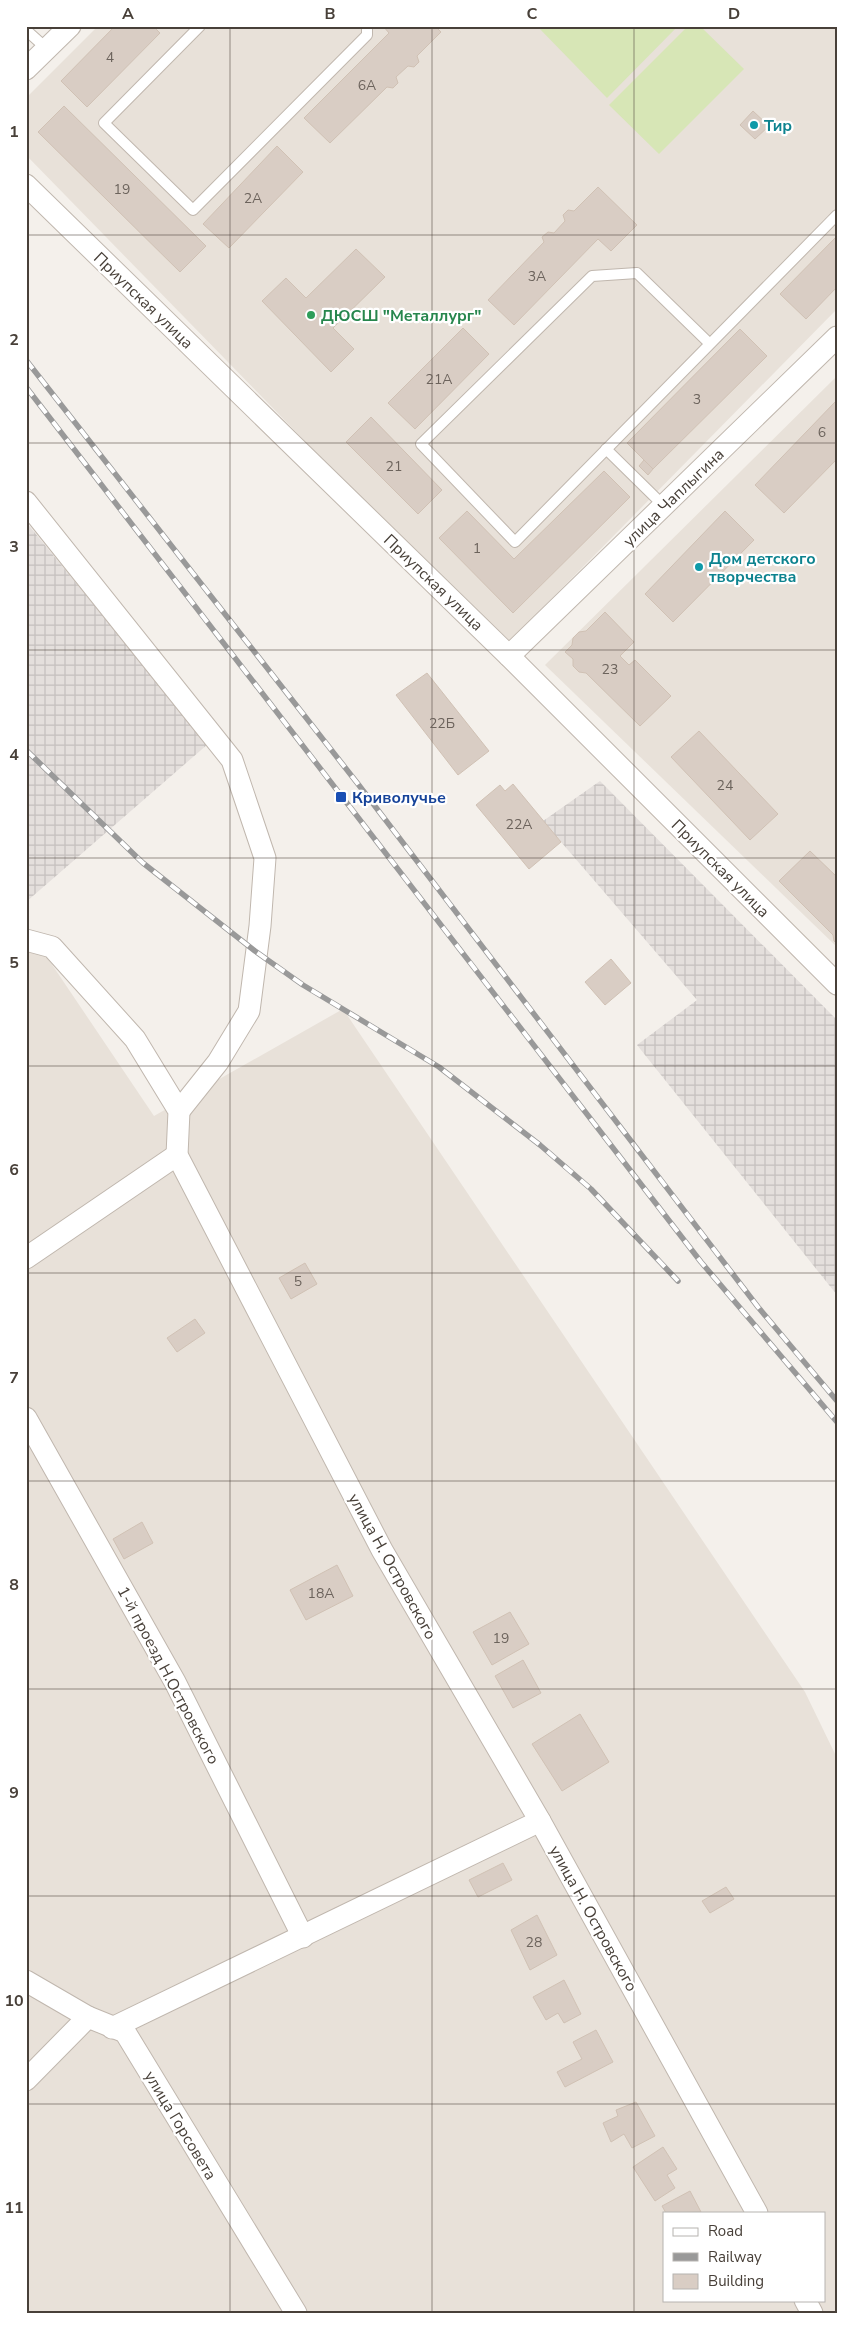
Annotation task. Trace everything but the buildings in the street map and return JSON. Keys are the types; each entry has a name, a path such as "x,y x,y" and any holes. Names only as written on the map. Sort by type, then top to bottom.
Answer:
{"street":[{"path":"26,69 70,26"},
{"name":"Приупская улица","path":"26,186 509,656 837,984"},
{"name":"улица Чаплыгина","path":"509,656 837,337"},
{"path":"26,502 232,760 265,858 249,1012 218,1062 179,1111"},
{"path":"26,1258 177,1155 179,1111 135,1040 52,947 27,940"},
{"name":"улица Н. Островского","path":"177,1155 382,1550 540,1821 756,2212"},
{"name":"1-й проезд Н.Островского","path":"26,1418 175,1682 303,1937"},
{"path":"112,2028 540,1821"},
{"name":"улица Горсовета","path":"26,1981 88,2017 125,2032 296,2313"},
{"path":"26,2080 88,2017"}],"lane":[{"path":"193,28 104,123 193,210 367,35 367,26"},
{"path":"26,30 46,48"},
{"path":"710,344 637,273 592,276 421,444 515,542 606,449 710,344 837,215"},
{"path":"606,449 664,506"}],"shaded area":[{"path":"98,26 837,26 837,309 505,646 26,155 26,98"},
{"path":"837,376 837,947 545,665"},
{"path":"26,522 208,744 26,902"},
{"path":"600,781 837,1020 837,1295 637,1045 697,1000 543,821"},
{"path":"26,926 154,1116 343,1009 805,1692 837,1758 837,2313 26,2313"}],"green space":[{"path":"537,26 678,26 607,98"},
{"path":"688,26 700,26 744,69 659,154 609,105"}],"railway":[{"path":"26,360 358,784 758,1307 837,1401"},
{"path":"26,387 701,1262 837,1422"},
{"path":"26,750 143,863 255,951 303,985 439,1067 540,1145 591,1189 678,1281"}],"place":[{"name":"Тир","path":"754,125"},
{"name":"ДЮСШ \"Металлург\"","path":"311,315"},
{"name":"Дом детского творчества","path":"699,567"},
{"name":"Криволучье","path":"341,797"}]}
